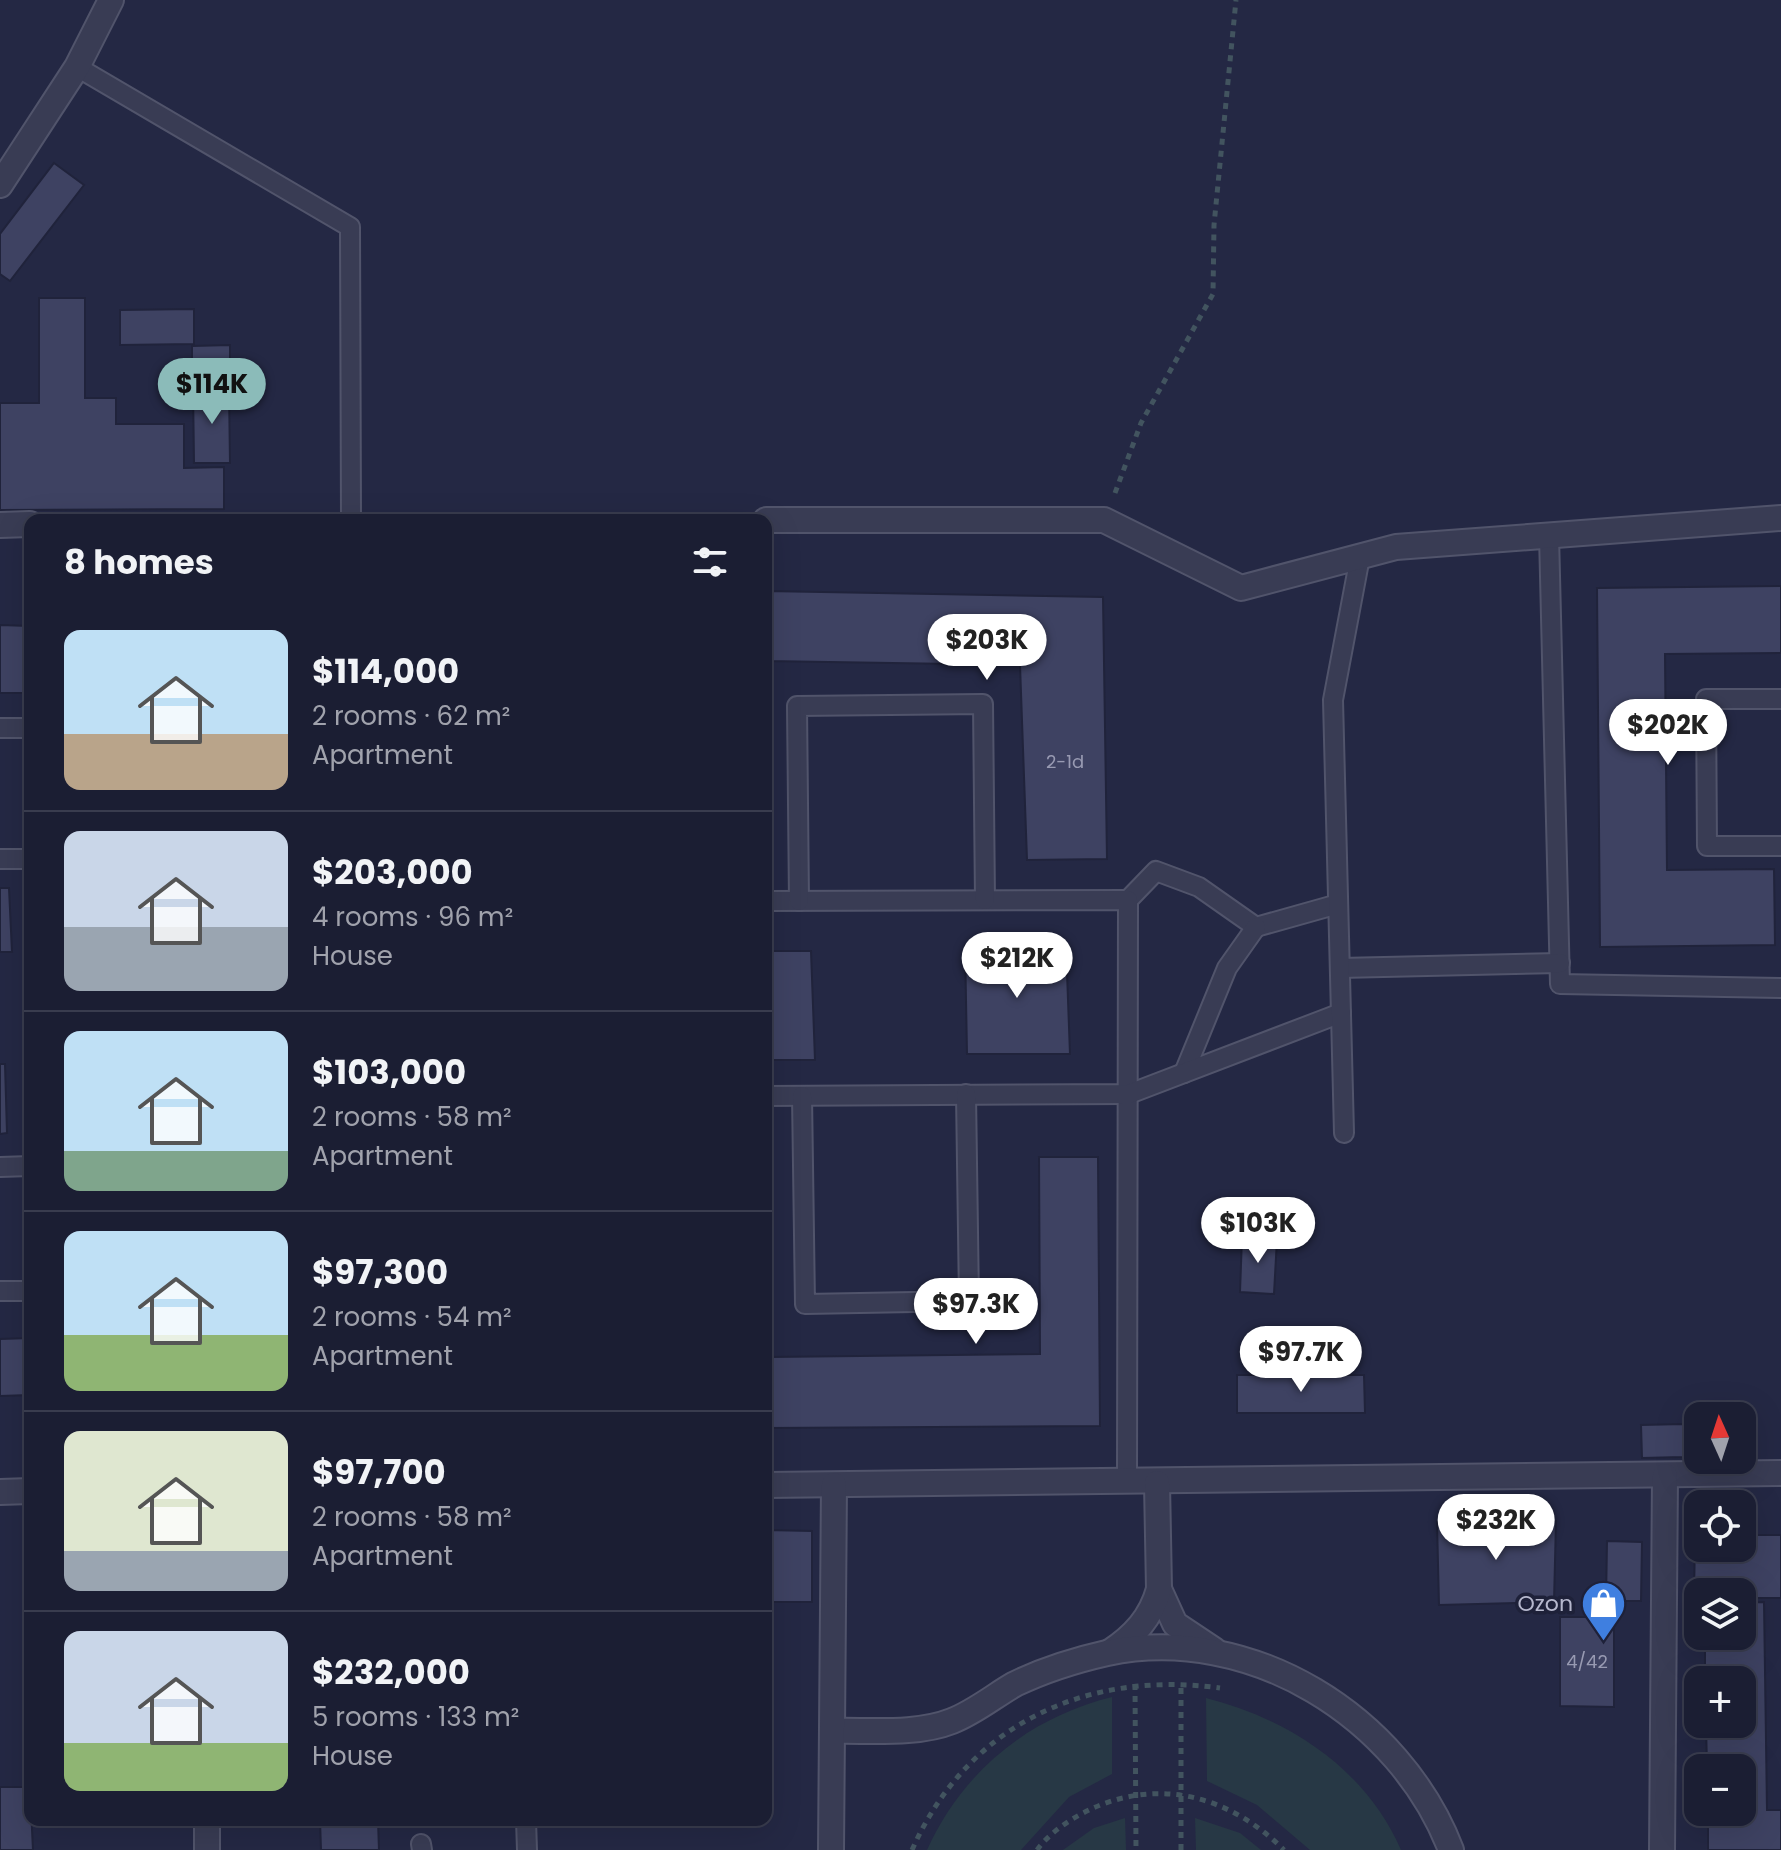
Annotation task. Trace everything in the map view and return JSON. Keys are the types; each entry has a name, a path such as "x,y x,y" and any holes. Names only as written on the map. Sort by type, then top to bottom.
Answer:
{"street":[{"path":"0,185 77,67 111,0"},
{"path":"772,520 1104,520 1241,588 1396,547 1781,518"},
{"path":"0,525 24,524"},
{"path":"772,1485 1157,1483 1781,1473"},
{"path":"1662,1850 1665,1476"},
{"path":"1157,1483 1159,1589 1175,1624 1222,1655"},
{"path":"831,1850 834,1485"},
{"path":"0,1492 24,1491"},
{"path":"1110,1652 1130,1639 1144,1622 1159,1589"},
{"path":"832,1731 906,1729 950,1722 1015,1684 1061,1665 1110,1652 1160,1649 1222,1655 1258,1665 1304,1684 1346,1710 1384,1743 1416,1782 1441,1825 1451,1850"},
{"path":"207,1826 207,1850"}],"lane":[{"path":"77,67 350,227 351,514"},
{"path":"1549,535 1560,984 1781,988"},
{"path":"1344,1133 1333,700 1360,557"},
{"path":"1781,699 1706,699 1707,846 1781,846"},
{"path":"799,901 797,706 968,704 983,704 985,900"},
{"path":"0,728 24,728"},
{"path":"0,859 24,859"},
{"path":"1127,1483 1128,900 1156,871 1199,887 1256,927"},
{"path":"772,901 1128,900"},
{"path":"1184,1073 1227,968 1256,927 1338,904"},
{"path":"1340,968 1560,963"},
{"path":"772,1096 1129,1094 1341,1013"},
{"path":"802,1096 805,1304 969,1301 966,1094"},
{"path":"0,1167 24,1166"},
{"path":"0,1291 24,1291"},
{"path":"526,1826 526,1849"}],"path":[{"path":"1104,520 1141,423 1213,294 1214,225 1236,0"},
{"path":"1181,1683 1181,1850"},
{"path":"912,1850 939,1801 959,1775 1010,1731 1070,1699 1135,1684 1181,1683 1228,1689"},
{"path":"1135,1684 1136,1850"},
{"path":"1037,1850 1074,1817 1112,1799 1181,1794 1227,1806 1260,1826 1284,1850"}],"shaded area":[{"path":"1112,1697 1112,1774 1069,1797 1021,1850 927,1850 959,1796 979,1772 1002,1752 1053,1719"},
{"path":"1206,1698 1267,1719 1322,1752 1367,1795 1386,1821 1401,1850 1310,1850 1257,1805 1207,1781"},
{"path":"1125,1818 1126,1850 1063,1850 1094,1828"},
{"path":"1195,1818 1240,1833 1261,1850 1196,1850"}],"building":[{"path":"54,163 84,185 10,281 0,274 0,234"},
{"path":"39,298 85,298 85,398 116,398 116,424 184,424 184,468 224,467 224,509 0,510 0,403 39,403"},
{"path":"194,309 194,344 120,345 120,310"},
{"path":"230,345 230,370 192,372 192,346"},
{"path":"193,389 229,389 230,463 194,463"},
{"path":"1781,586 1781,653 1665,654 1667,870 1774,869 1775,945 1600,947 1597,588"},
{"path":"772,591 1103,597 1107,859 1027,860 1020,665 772,661"},
{"path":"0,625 24,626 24,693 0,693"},
{"path":"0,888 9,888 12,952 0,952"},
{"path":"965,945 1066,945 1070,1054 967,1054"},
{"path":"772,951 811,951 815,1060 772,1060"},
{"path":"0,1064 5,1064 7,1133 0,1134"},
{"path":"1039,1157 1098,1157 1100,1426 772,1428 772,1357 1040,1354"},
{"path":"1242,1237 1277,1239 1274,1294 1240,1292"},
{"path":"24,1338 24,1395 0,1396 0,1339"},
{"path":"1237,1375 1364,1375 1365,1413 1237,1413"},
{"path":"1683,1424 1683,1457 1642,1458 1641,1425"},
{"path":"1556,1521 1554,1602 1439,1605 1437,1522"},
{"path":"772,1530 812,1531 812,1602 772,1602"},
{"path":"1756,1535 1781,1535 1781,1598 1756,1598 1756,1578 1694,1578 1695,1562 1756,1562"},
{"path":"1607,1541 1642,1542 1641,1601 1606,1601"},
{"path":"1756,1602 1764,1602 1767,1810 1781,1810 1781,1850 1708,1850 1708,1826 1756,1826 1756,1754 1707,1754 1706,1738 1756,1738 1756,1666 1705,1666 1705,1650 1756,1650"},
{"path":"1560,1617 1614,1617 1614,1707 1560,1706"},
{"path":"0,1787 24,1787 24,1826 32,1826 33,1850 0,1850"},
{"path":"320,1826 378,1826 379,1850 321,1850"}],"place":[{"name":"Ozon","path":"1604,1642"}]}
